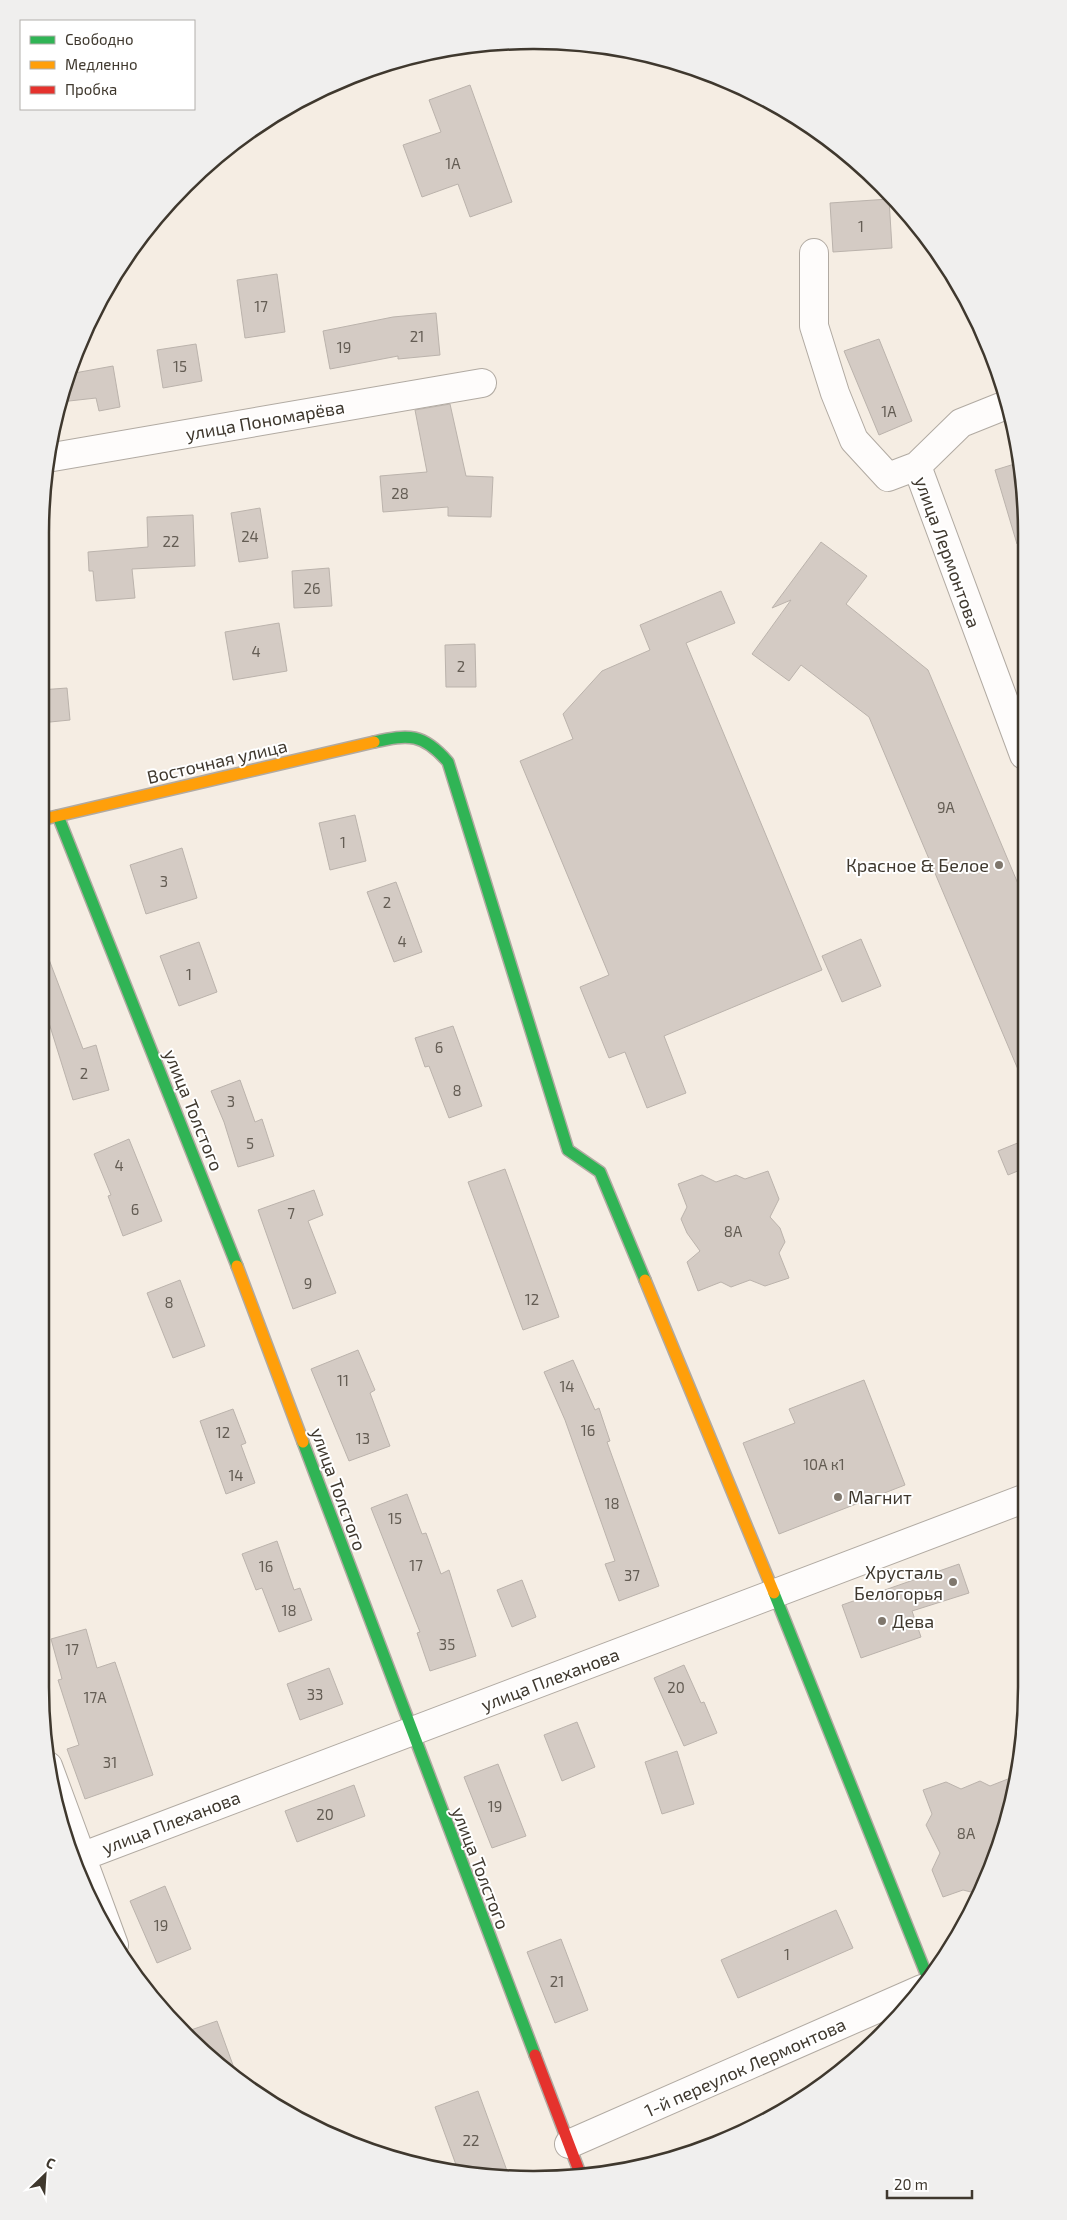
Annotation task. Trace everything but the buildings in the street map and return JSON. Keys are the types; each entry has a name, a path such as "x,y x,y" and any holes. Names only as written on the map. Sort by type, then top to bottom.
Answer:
{"street":[{"name":"улица Лермонтова","path":"814,253 814,326 854,440 888,477 916,466 1018,739"},
{"name":"улица Пономарёва","path":"55,457 482,383"},
{"path":"916,466 961,423 1002,407"},
{"name":"Восточная улица","path":"49,818 402,736 420,738 434,746 448,762 568,1150 600,1172 774,1593"},
{"name":"улица Толстого","path":"58,816 230,1247 411,1732 578,2169"},
{"name":"улица Плеханова","path":"80,1857 1018,1501"},
{"path":"774,1593 926,1972"},
{"name":"1-й переулок Лермонтова","path":"569,2144 906,1996"}],"traffic: fast":[{"path":"374,742 406,737 415,738 431,746 448,762 568,1150 600,1172 645,1280"},
{"path":"58,816 237,1266"},
{"path":"303,1442 535,2055"},
{"path":"774,1593 925,1972"}],"traffic: slow":[{"path":"49,818 374,742"},
{"path":"237,1266 303,1442"},
{"path":"645,1280 774,1593"}],"traffic: jam":[{"path":"535,2055 578,2169"}],"place":[{"name":"Красное & Белое","path":"999,865"},
{"name":"Магнит","path":"838,1497"},
{"name":"Хрусталь Белогорья","path":"953,1582"},
{"name":"Дева","path":"882,1621"}]}
